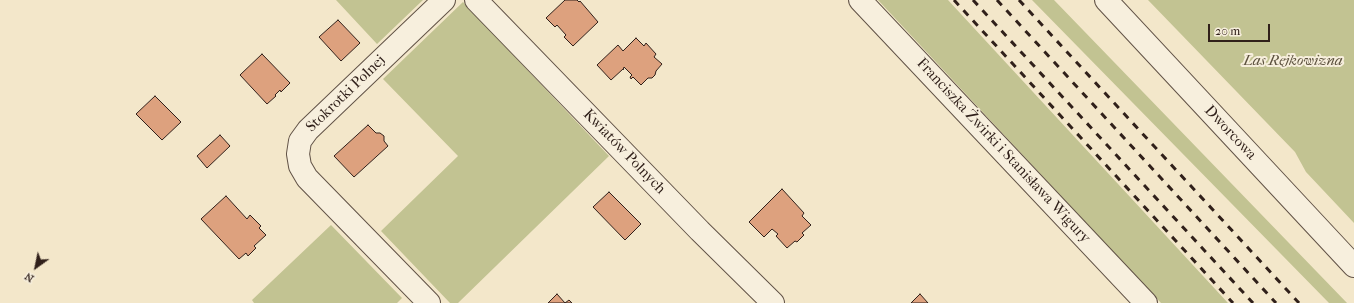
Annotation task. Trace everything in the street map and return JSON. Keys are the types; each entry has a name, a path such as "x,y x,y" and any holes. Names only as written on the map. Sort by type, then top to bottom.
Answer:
{"street":[{"name":"Stokrotki Polnej","path":"429,303 307,178 300,166 298,154 300,141 308,130 444,0"},
{"name":"Kwiatów Polnych","path":"476,0 772,303"},
{"name":"Franciszka Żwirki i Stanisława Wigury","path":"860,0 1146,303"},
{"name":"Dworcowa","path":"1106,0 1354,266"}],"green space":[{"path":"336,0 423,0 377,44"},
{"path":"878,0 948,0 1228,303 1161,303"},
{"path":"1032,0 1054,0 1347,303 1329,303"},
{"name":"Las Rejkowizna","path":"1148,0 1354,0 1354,223 1306,172 1295,152"},
{"path":"463,2 609,156 458,303 450,303 381,231 458,156 383,79"},
{"path":"331,225 402,298 397,303 254,303 252,300"}],"building":[{"path":"565,0 580,1 598,22 573,46 564,37 566,35 557,25 555,27 546,18"},
{"path":"338,20 360,43 341,61 319,37"},
{"path":"636,38 644,46 646,43 656,54 654,57 662,64 652,78 648,78 641,85 633,77 631,79 630,77 632,75 624,67 623,70 611,80 597,65 618,45 623,51"},
{"path":"262,54 290,83 281,92 280,90 267,104 240,75"},
{"path":"155,96 181,122 162,140 136,114"},
{"path":"368,125 376,133 380,133 384,136 384,141 388,146 354,177 334,156"},
{"path":"220,135 230,146 207,168 197,156"},
{"path":"782,189 804,213 802,216 811,225 802,233 804,235 797,242 795,241 787,248 776,236 778,234 772,229 764,237 749,222"},
{"path":"609,192 641,224 625,240 593,207"},
{"path":"226,196 247,219 250,215 261,226 259,228 266,235 254,246 256,248 248,256 246,253 239,259 201,219"},
{"path":"557,294 565,303 548,303"},
{"path":"920,294 928,303 911,303"},
{"path":"569,300 572,303 565,303"}],"railway":[{"path":"954,0 1233,303"},
{"path":"973,0 1253,303"},
{"path":"997,0 1276,303"},
{"path":"1019,0 1299,303"}]}
